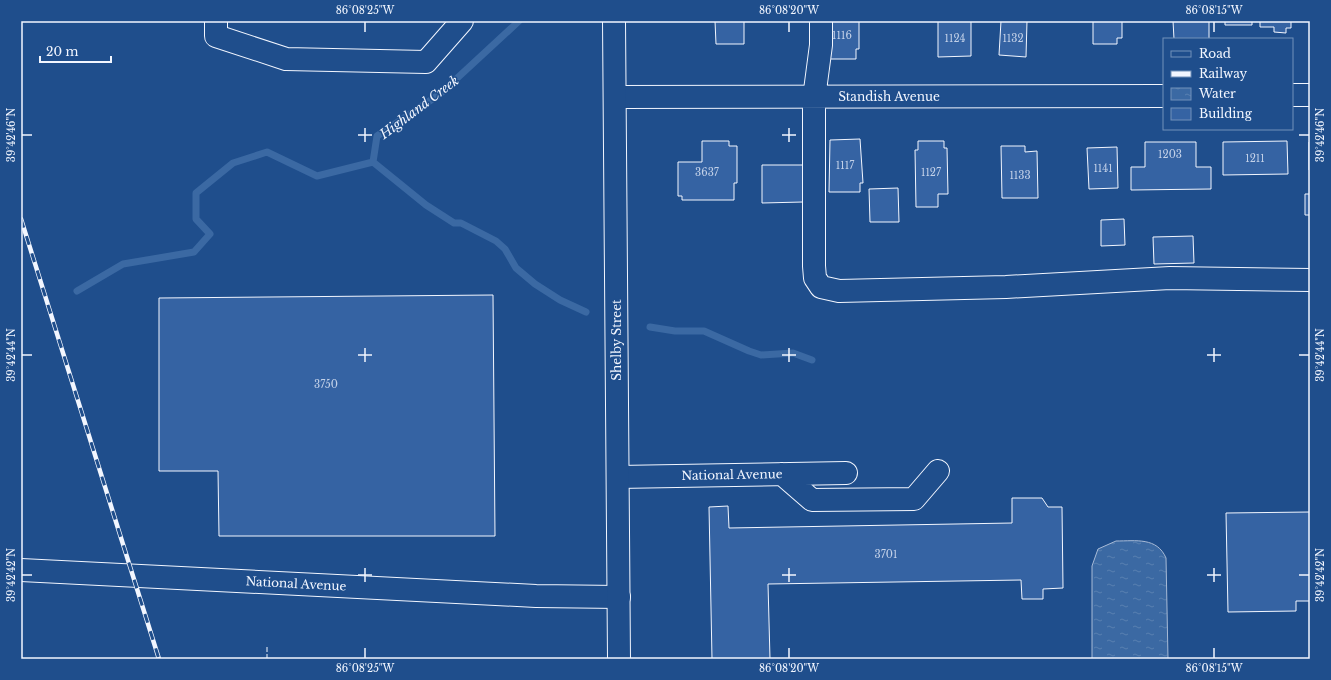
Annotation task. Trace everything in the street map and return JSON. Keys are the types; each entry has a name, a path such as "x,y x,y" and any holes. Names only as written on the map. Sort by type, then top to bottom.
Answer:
{"street":[{"path":"216,21 216,36 286,59 426,62 462,21"},
{"name":"Shelby Street","path":"614,21 619,659"},
{"path":"821,21 821,45 814,98 814,266 815,278 821,287 839,291 1006,287 1170,278 1310,280"},
{"path":"1293,95 1310,95"},
{"name":"Standish Avenue","path":"615,97 814,98 1163,96"},
{"path":"782,474 812,500 914,499 938,471"},
{"name":"National Avenue","path":"618,477 846,473"},
{"name":"National Avenue","path":"21,570 536,596 619,597"}],"water":[{"path":"1116,541 1138,541 1151,543 1162,551 1166,558 1168,659 1092,659 1092,566 1098,549"}],"building":[{"path":"715,21 744,21 744,44 716,44"},
{"path":"826,21 859,21 859,49 856,49 856,59 829,59"},
{"path":"938,21 971,21 971,56 938,57"},
{"path":"1001,21 1027,21 1026,57 999,55"},
{"path":"1093,21 1122,21 1122,38 1117,38 1117,44 1093,44"},
{"path":"1173,21 1209,21 1209,38 1174,38"},
{"path":"1225,21 1252,21 1252,25 1225,25"},
{"path":"1260,21 1291,21 1291,28 1286,28 1286,33 1274,32 1274,27 1260,27"},
{"path":"860,139 863,183 860,183 860,192 829,192 830,140"},
{"path":"702,141 729,141 729,146 737,146 737,183 734,183 734,200 682,200 682,196 678,196 678,162 702,162"},
{"path":"918,141 944,141 944,148 947,148 948,194 938,194 938,207 916,207 915,150 918,150"},
{"path":"1287,141 1288,174 1223,175 1223,142"},
{"path":"1145,142 1196,142 1196,167 1211,167 1211,189 1131,190 1131,167 1145,167"},
{"path":"1310,142 1310,170 1309,170"},
{"path":"1001,146 1025,146 1025,152 1037,151 1038,198 1002,198"},
{"path":"1117,147 1118,188 1089,189 1087,148"},
{"path":"762,165 803,165 803,202 762,203"},
{"path":"898,188 899,222 870,222 869,189"},
{"path":"1305,194 1310,194 1310,215 1305,215"},
{"path":"1124,219 1125,245 1101,246 1101,220"},
{"path":"1193,236 1194,263 1154,264 1153,237"},
{"path":"493,295 495,536 219,536 218,471 159,471 159,298"},
{"path":"1012,498 1042,498 1048,507 1062,507 1063,588 1043,589 1043,599 1022,599 1021,580 768,584 770,659 712,659 709,507 728,506 729,528 1012,523"},
{"path":"1310,512 1310,601 1296,601 1296,611 1228,612 1226,513"}],"waterway":[{"name":"Highland Creek","path":"373,162 377,136 440,94 519,21"},
{"name":"Highland Creek","path":"77,291 123,264 194,252 210,234 196,219 196,193 233,163 267,152 317,176 373,162"},
{"path":"373,162 426,205 454,223 461,223 496,241 505,249 516,268 535,284 560,300 586,312"},
{"path":"650,327 675,331 704,331 761,355 793,353 812,360"}],"railway":[{"path":"21,219 159,659"}],"fence":[{"path":"267,647 267,659"}]}
